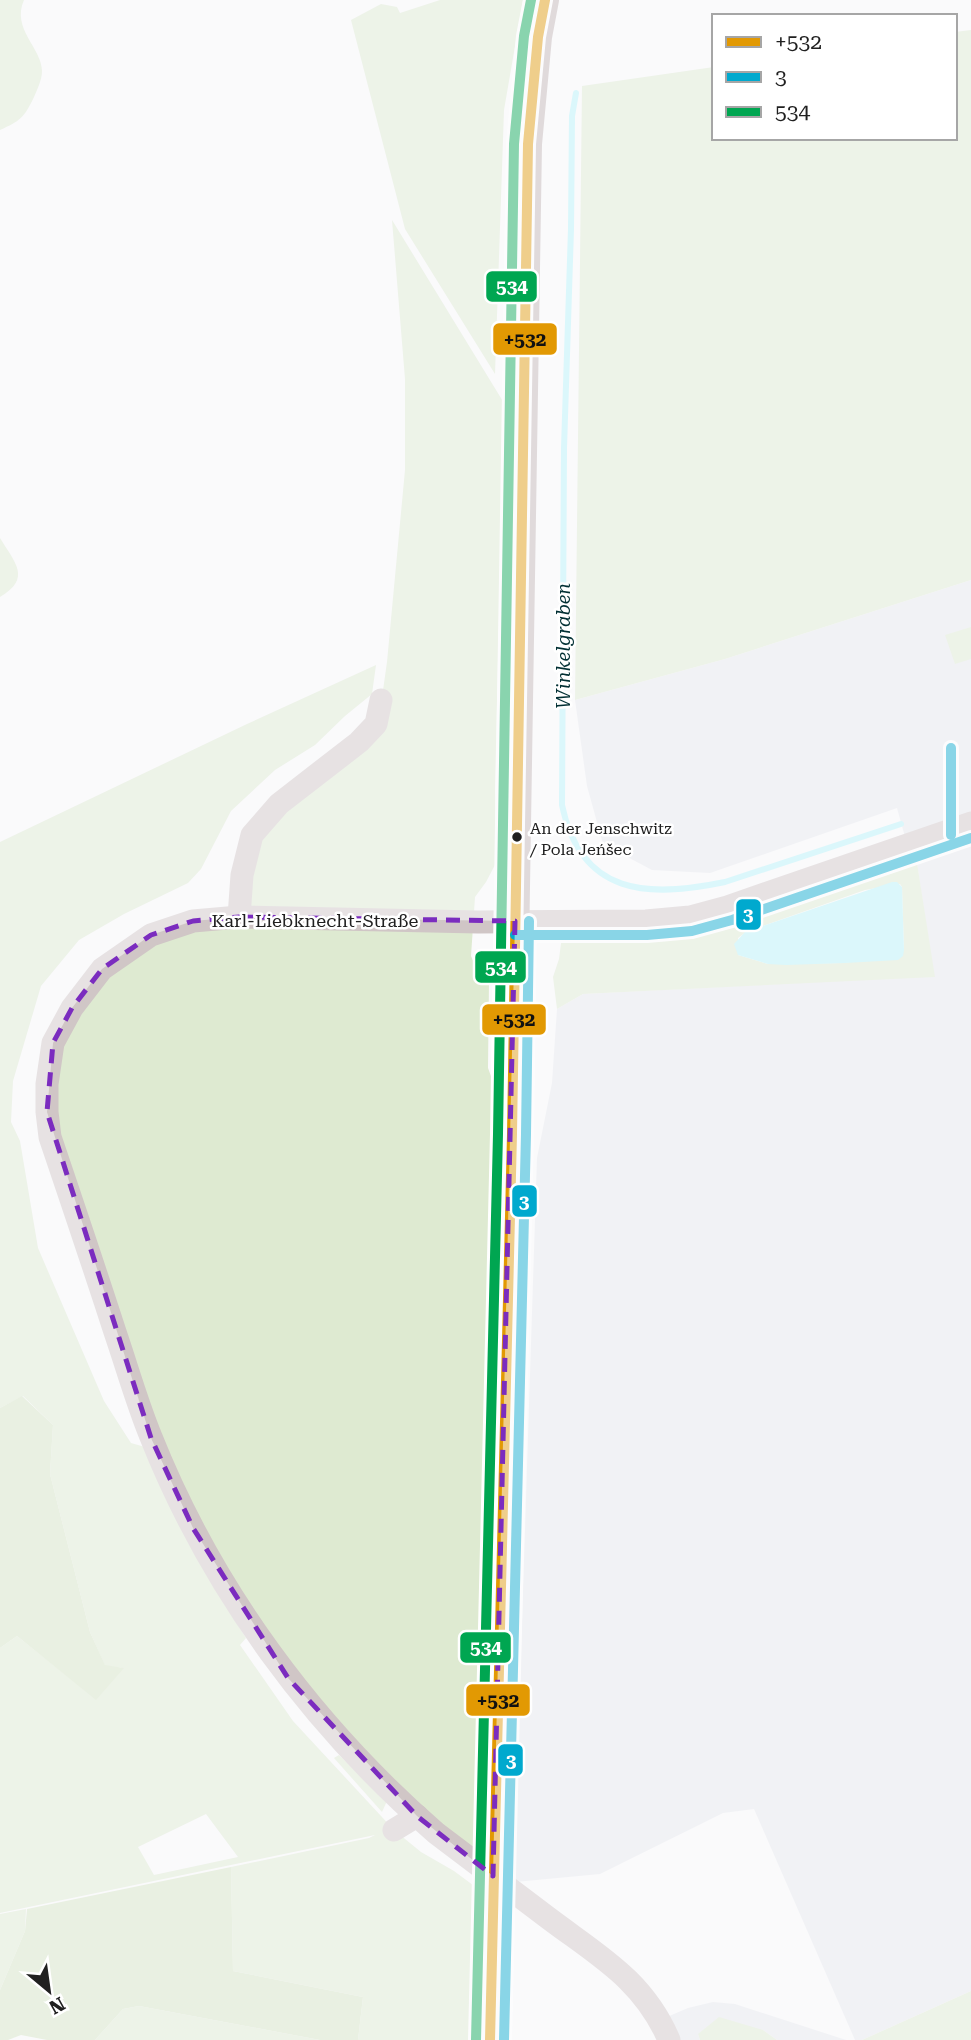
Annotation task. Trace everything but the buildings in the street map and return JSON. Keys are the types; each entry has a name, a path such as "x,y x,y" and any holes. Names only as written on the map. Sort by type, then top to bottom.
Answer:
{"main road":[{"path":"490,2040 512,1134 528,144 538,37 545,0"}],"street":[{"path":"239,917 242,875 253,835 279,804 359,742 376,724 381,700"},
{"name":"Karl-Liebknecht-Straße","path":"669,2040 661,2022 640,1991 600,1955 417,1816 338,1738 288,1678 234,1600 193,1528 151,1438 50,1137 47,1084 53,1042 72,1008 102,969 150,935 193,921 239,917 515,922 646,921 690,917 727,907 971,823"},
{"path":"394,1830 417,1816"}],"highlighted area":[{"path":"239,917 515,921 493,1876 417,1816 288,1678 193,1528 151,1438 47,1112 53,1043 72,1008 102,969 151,935 193,921"}],"shaded area":[{"path":"971,580 971,822 907,844 897,808 710,873 652,870 603,844 587,786 575,700 725,659"},
{"path":"971,824 971,1991 862,2040 855,2040 754,1809 723,1813 600,1874 515,1882 537,1158 552,1083 557,1009 583,994 934,976 914,844"},
{"path":"713,2002 735,2004 846,2040 777,2040 763,2030 698,2034 700,2040 669,2040 667,2017"}],"green space":[{"path":"0,0 24,0 21,20 41,63 42,71 38,88 24,114 0,130"},
{"path":"440,0 523,0 504,110 495,374 405,229 351,20 381,4 397,7 400,13"},
{"path":"971,30 971,580 725,659 575,700 582,86 712,67 712,140 957,140 957,32"},
{"path":"392,220 504,403 495,788 496,863 475,897 471,956 477,970 489,982 488,1068 496,1090 480,1865 339,1737 193,1527 47,1111 72,1008 151,936 240,916 258,824 378,726 387,662 405,470 405,379"},
{"path":"0,538 15,563 18,577 10,590 0,597"},
{"path":"971,627 971,659 955,664 945,635"},
{"path":"376,665 372,694 315,745 275,770 231,811 201,869 188,883 124,914 79,940 41,986 13,1081 11,1122 20,1141 38,1248 104,1401 131,1443 145,1447 226,1606 246,1638 240,1645 293,1721 394,1830 421,1852 454,1871 489,1897 487,2040 358,2040 363,1997 233,1971 231,1867 375,1835 0,1913 0,1648 17,1636 96,1699 123,1668 105,1666 90,1632 50,1474 53,1425 23,1396 0,1408 0,842","holes":["206,1814 238,1857 154,1875 138,1847"]},
{"path":"914,844 935,977 583,994 557,1009 553,977 559,959 563,928 645,927","holes":["900,884 904,950 845,963 768,964 738,955 738,938 746,932 865,890"]},
{"path":"22,1396 53,1425 50,1474 90,1632 105,1665 124,1668 96,1700 17,1636 0,1648 0,1408"},
{"path":"339,1755 387,1801 382,1812 334,1758"},
{"path":"231,1867 233,1971 363,1997 358,2040 320,2040 139,2006 123,2009 95,2040 47,2040 21,2035 0,2040 0,1990 25,1931 27,1909"},
{"path":"26,1909 25,1931 0,1990 0,1914"},
{"path":"971,1991 971,2040 862,2040"},
{"path":"139,2006 320,2040 95,2040 123,2009"},
{"path":"719,2017 763,2030 777,2040 700,2040 698,2034"}],"water":[{"path":"897,882 902,887 904,950 903,956 898,960 786,965 768,964 738,955 734,944 745,932"}],"waterway":[{"name":"Winkelgraben","path":"576,93 572,116 564,448 562,805 571,835 585,858 602,874 622,884 645,889 670,890 725,882 901,824"}],"transit line":[{"name":"534","path":"476,2040 498,1134 514,144 524,36 531,0"},
{"name":"+532","path":"490,2040 512,1134 528,144 538,37 545,0"},
{"name":"3","path":"951,748 951,835"},
{"name":"3","path":"515,935 647,935 692,931 732,920 971,838"},
{"name":"3","path":"504,2040 529,921"}],"place":[{"name":"An der Jenschwitz / Pola Jeńšec","path":"517,837"}]}
